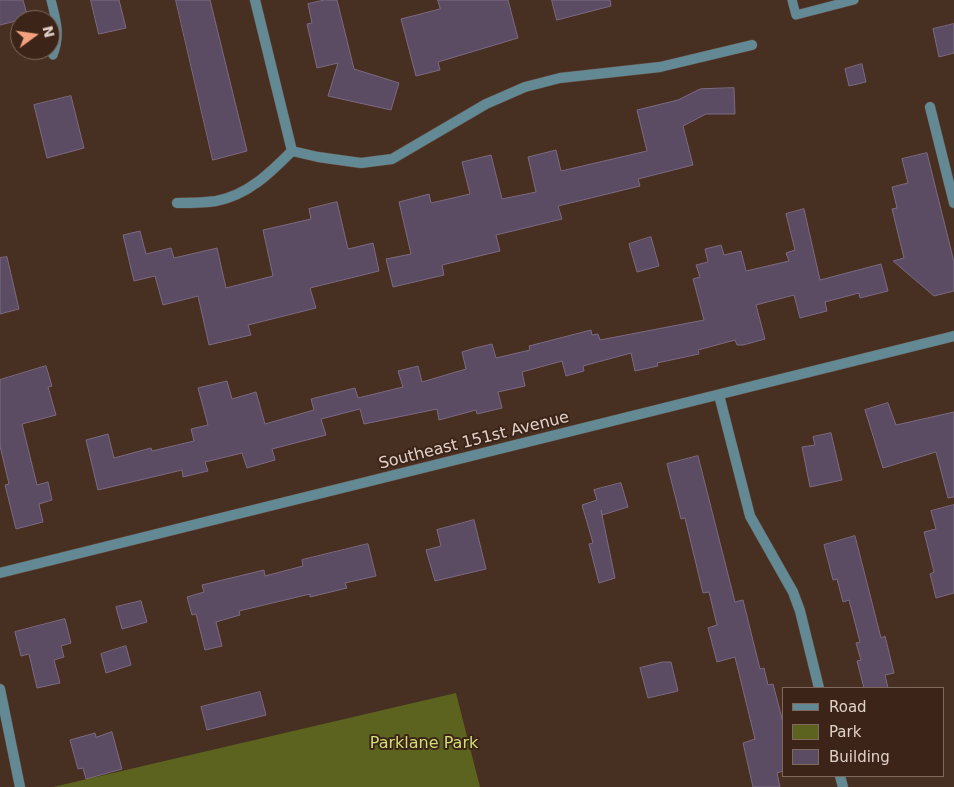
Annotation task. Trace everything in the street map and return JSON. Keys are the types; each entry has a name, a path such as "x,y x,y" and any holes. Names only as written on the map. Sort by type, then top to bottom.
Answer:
{"street":[{"path":"255,0 292,150"},
{"path":"292,150 318,157 361,163 392,159 478,109 525,87 560,78 660,67 752,44"},
{"path":"930,107 954,203"},
{"path":"177,204 216,201 243,192 266,177 292,150"},
{"name":"Southeast 151st Avenue","path":"0,573 954,336"},
{"path":"719,395 750,516 793,592 800,610 819,687"},
{"path":"0,689 20,787"}],"lane":[{"path":"792,0 796,15 854,0"}],"green space":[{"name":"Parklane Park","path":"456,693 480,787 53,787"}],"building":[{"path":"0,0 23,0 26,10 10,10 10,22 0,25"},
{"path":"91,0 119,0 126,28 99,34"},
{"path":"176,0 210,0 247,151 213,160"},
{"path":"325,0 337,0 354,69 399,83 391,110 328,96 338,63 317,68 307,24 312,23 308,4"},
{"path":"438,0 508,0 518,38 438,62 440,70 416,76 401,19 440,9"},
{"path":"552,0 610,0 611,6 557,20"},
{"path":"954,24 954,53 939,57 933,29"},
{"path":"862,64 866,82 849,86 845,69"},
{"path":"734,88 735,114 706,114 683,126 693,165 638,179 640,186 558,206 562,219 496,235 500,251 442,265 444,275 393,287 386,259 411,254 399,202 429,194 431,203 470,194 462,162 491,155 502,199 536,192 528,157 556,150 561,171 647,151 637,110 678,100 700,89"},
{"path":"71,96 84,148 47,158 34,105"},
{"path":"927,153 954,262 954,291 934,296 893,261 904,258 892,209 897,208 892,187 908,183 902,159"},
{"path":"337,202 348,249 373,243 379,271 310,288 316,308 248,325 251,335 209,345 198,296 163,305 155,276 134,281 123,235 140,231 146,254 171,248 174,258 217,248 226,288 273,276 263,230 311,219 309,209"},
{"path":"804,209 820,280 881,264 888,291 860,298 859,293 825,302 827,311 800,318 794,295 756,305 765,339 743,345 737,345 735,340 698,350 699,354 657,363 658,366 635,371 631,353 583,366 584,371 566,376 562,361 522,372 525,386 498,392 502,408 477,414 476,410 439,420 437,409 364,424 360,409 321,419 326,435 272,449 275,460 247,468 242,453 205,462 208,471 183,477 182,470 98,490 86,440 108,434 114,458 151,448 152,451 194,441 191,429 208,425 198,388 227,381 232,399 256,392 265,424 314,410 311,399 355,388 358,398 403,387 398,371 418,366 422,382 466,369 462,352 475,348 492,344 496,358 530,350 529,346 591,330 592,335 598,334 600,340 704,320 693,279 700,277 696,265 708,262 705,249 721,245 724,255 741,251 746,271 789,261 786,253 795,250 786,214"},
{"path":"651,237 659,266 637,272 629,244"},
{"path":"7,257 19,309 0,314 0,258"},
{"path":"46,366 52,386 48,387 56,415 22,424 37,485 48,482 52,500 39,504 43,522 16,529 5,485 9,484 0,446 0,380"},
{"path":"888,403 896,425 954,412 954,497 948,498 936,452 883,468 865,410"},
{"path":"831,433 842,480 810,487 802,447 815,445 813,437"},
{"path":"698,456 735,602 743,600 760,669 764,668 768,685 773,684 782,718 782,771 777,773 780,787 753,787 743,743 755,739 735,657 717,662 708,628 717,625 709,592 703,593 685,518 681,519 667,464"},
{"path":"621,483 628,507 602,515 615,578 599,583 589,544 593,543 582,505 597,500 594,490"},
{"path":"954,505 954,593 936,598 930,574 934,572 924,532 936,529 931,511"},
{"path":"474,520 486,569 435,581 426,550 441,546 437,530"},
{"path":"855,536 881,638 885,636 894,673 885,675 888,687 864,687 857,661 861,660 856,643 860,642 849,600 843,602 837,579 833,580 824,545"},
{"path":"368,544 376,576 345,583 347,588 310,597 310,594 239,611 240,615 216,622 222,646 205,650 196,614 192,615 187,597 204,592 202,585 264,570 265,576 303,566 302,560"},
{"path":"141,601 147,622 122,629 116,607"},
{"path":"65,619 71,643 61,646 64,657 54,660 60,683 37,688 29,654 21,656 15,632"},
{"path":"126,646 131,665 106,673 101,654"},
{"path":"663,662 671,662 678,691 648,698 640,668"},
{"path":"260,692 266,715 207,730 201,707"},
{"path":"112,732 122,769 86,779 83,768 78,769 70,740 95,733 96,737"}]}
